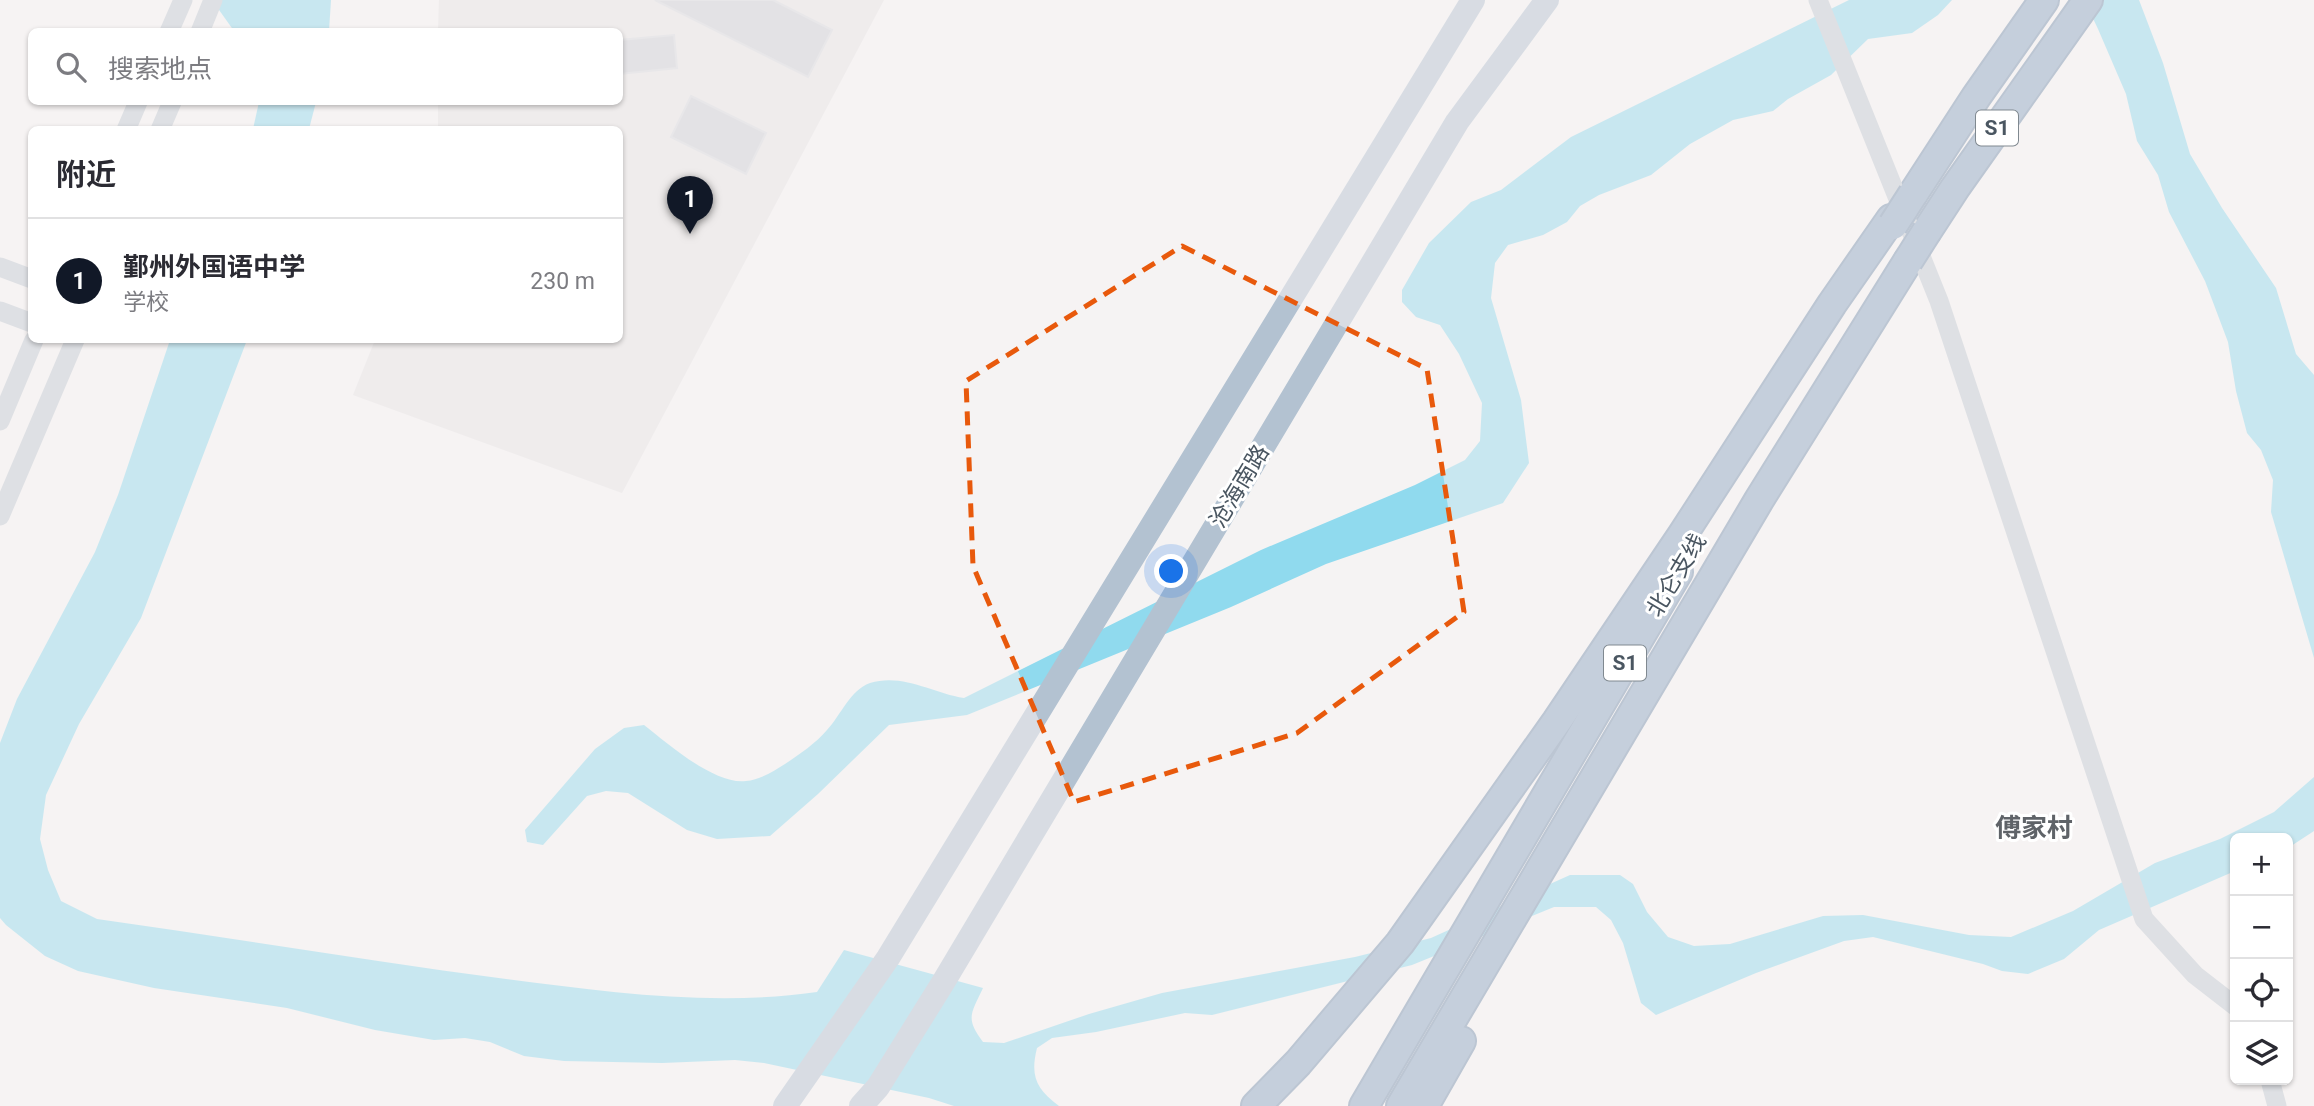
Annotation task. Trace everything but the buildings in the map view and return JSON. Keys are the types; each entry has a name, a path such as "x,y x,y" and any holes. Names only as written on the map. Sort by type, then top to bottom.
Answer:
{"highway":[{"name":"北仑支线","path":"1401,1106 1759,500 1955,187 2088,0"},
{"name":"北仑支线","path":"1364,1106 1691,549 1892,222 2043,1"},
{"path":"1256,1106 1298,1063 1400,943 1557,721 1824,315 1892,222"},
{"path":"1424,1106 1622,756 1759,500"}],"main road":[{"path":"785,1106 888,958 1473,0"},
{"name":"沧海南路","path":"861,1106 878,1087 944,981 1457,122 1547,0"}],"street":[{"path":"202,26 213,0"},
{"path":"1818,0 1939,301 2144,919 2195,975 2230,1002"},
{"path":"171,28 182,1"},
{"path":"128,126 137,105"},
{"path":"162,126 171,105"},
{"path":"0,267 28,278"},
{"path":"0,311 28,322"},
{"path":"0,421 33,343"},
{"path":"0,516 70,343"},
{"path":"2271,1085 2277,1106"}],"highlighted area":[{"path":"1182,246 1427,369 1464,612 1297,733 1074,802 973,566 966,381"}],"shaded area":[{"path":"439,0 884,0 622,493 353,395 374,343 623,343 623,126 438,126 438,105 623,105 623,28 438,28"}],"water":[{"path":"212,0 331,0 329,28 232,28"},
{"path":"1849,0 1952,0 1938,15 1912,33 1868,39 1831,75 1788,99 1773,111 1733,120 1690,144 1651,175 1599,195 1580,206 1567,222 1543,235 1508,245 1495,263 1491,298 1521,400 1529,463 1503,503 1326,564 1231,607 967,715 889,725 770,836 717,839 687,830 628,793 606,791 587,796 543,845 527,842 525,830 595,749 624,728 644,725 692,762 720,777 734,781 756,779 781,767 813,744 863,686 894,680 964,698 1261,550 1415,485 1465,460 1480,441 1482,403 1459,354 1440,325 1416,317 1402,302 1402,290 1429,243 1471,202 1501,190 1571,137"},
{"path":"2079,0 2139,0 2163,63 2190,154 2222,208 2276,288 2296,354 2314,375 2314,658 2271,512 2273,480 2261,450 2247,433 2236,391 2228,342 2205,281 2169,212 2158,175 2137,141 2126,94 2098,29 2090,12"},
{"path":"258,105 315,105 310,126 254,126"},
{"path":"169,343 246,343 141,618 79,724 46,795 40,839 48,870 61,901 97,919 506,979 622,993 700,998 817,992 844,950 983,988 973,1010 974,1027 983,1042 1004,1043 1162,993 1355,957 1431,938 1570,875 1620,875 1633,884 1647,912 1668,937 1694,946 1730,944 1823,916 1863,915 1969,935 2011,937 2073,911 2155,863 2230,834 2230,873 2099,930 2064,959 2028,974 2002,971 1873,937 1844,941 1756,973 1656,1015 1641,1003 1623,943 1611,920 1596,907 1554,907 1412,965 1212,1015 1185,1013 1096,1032 1052,1038 1037,1048 1034,1066 1040,1088 1059,1106 954,1106 929,1098 764,1063 735,1060 662,1063 564,1061 524,1056 490,1042 465,1038 434,1040 375,1030 287,1008 154,988 78,971 45,956 0,918 0,743 17,699 95,552 118,495"},
{"path":"2314,777 2314,831 2293,845 2293,833 2232,833 2274,812"}],"place":[{"name":"鄞州外国语中学","path":"690,234"}],"district":[{"name":"傅家村","path":"2034,828"}]}
